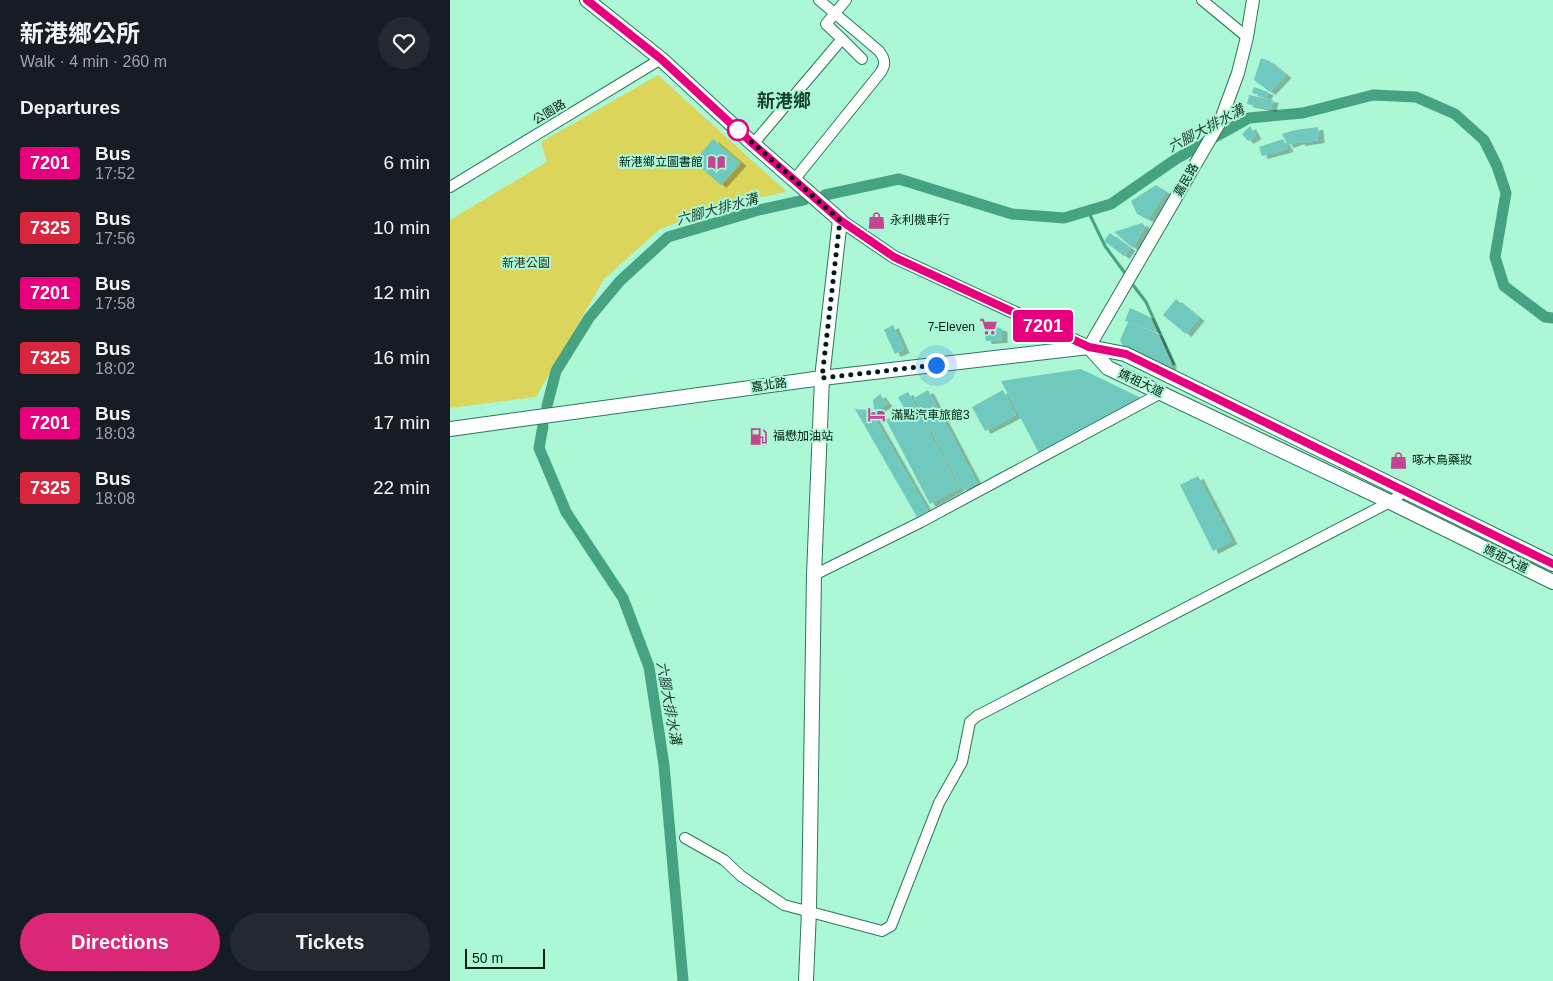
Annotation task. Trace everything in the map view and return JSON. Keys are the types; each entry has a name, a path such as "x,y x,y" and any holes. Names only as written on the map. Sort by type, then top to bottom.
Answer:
{"main road":[{"path":"587,0 661,59 753,144 840,220 822,378 814,575 809,910 806,981"},
{"name":"嘉北路","path":"450,429 822,378 1089,347"},
{"name":"媽祖大道","path":"1089,347 1108,368 1553,582"},
{"name":"媽祖大道","path":"1089,347 1126,354 1553,564"}],"street":[{"path":"794,180 884,66 883,56 879,51 819,0"},
{"path":"846,0 826,24 862,59"},
{"path":"1202,0 1248,37"},
{"name":"嘉民路","path":"1089,347 1220,122 1238,73 1248,37 1253,0"},
{"path":"753,144 842,39"},
{"name":"公園路","path":"450,187 661,59"},
{"path":"840,220 894,257 1089,347"},
{"path":"814,575 921,522 1161,393"},
{"path":"684,838 724,860 741,876 784,905 809,910 882,932 891,926 940,803 962,762 970,722 977,716 1390,502 1405,491"}],"green space":[{"name":"新港公園","path":"658,75 787,192 727,204 660,229 604,279 536,397 450,408 450,220 547,162 541,142"}],"building":[{"path":"1261,58 1269,61 1286,75 1270,92 1254,80"},
{"path":"1254,87 1268,92 1266,97 1252,93"},
{"path":"1249,95 1273,100 1271,109 1247,104"},
{"path":"1250,126 1256,136 1248,141 1242,134"},
{"path":"1318,127 1319,140 1300,143 1299,141 1288,145 1282,134 1295,130"},
{"name":"新港鄉立圖書館","path":"713,139 741,163 721,185 694,162"},
{"path":"1283,139 1288,149 1262,156 1259,147"},
{"path":"1156,185 1166,192 1148,219 1137,214 1131,201"},
{"path":"1142,223 1145,226 1133,248 1114,232"},
{"path":"1110,233 1130,248 1124,256 1104,241"},
{"path":"1176,299 1199,318 1186,334 1163,315"},
{"path":"1130,308 1148,316 1156,331 1125,321"},
{"path":"982,321 1002,329 1002,340 986,341"},
{"path":"1128,322 1157,333 1171,364 1170,368 1123,346 1120,340"},
{"path":"893,325 904,350 895,354 884,330"},
{"path":"1081,369 1145,400 1040,455 1001,381"},
{"path":"928,390 977,483 963,491 914,398"},
{"path":"1003,390 1016,415 985,431 972,407"},
{"path":"908,392 959,488 930,504 886,420 905,410 898,397"},
{"path":"880,394 887,404 876,411 873,400"},
{"path":"855,409 870,410 928,511 917,517"},
{"path":"1198,476 1232,541 1213,551 1180,485"}],"waterway":[{"name":"六腳大排水溝","path":"825,195 899,179 1012,214 1064,218 1111,204 1176,159 1249,118 1303,113 1373,95 1416,97 1455,114 1484,140 1497,166 1506,193 1495,257 1504,286 1545,317 1553,318"},
{"name":"六腳大排水溝","path":"547,406 556,371 589,318 620,281 668,237 759,210 804,200"},
{"path":"1088,211 1105,246 1127,276"},
{"path":"1130,281 1146,302 1174,364"},
{"name":"六腳大排水溝","path":"543,426 539,448 566,512 623,598 649,667 664,765 683,981"}],"bus line":[{"name":"7201","path":"587,0 661,59 753,144 840,220 894,257 1089,347 1126,354 1553,564"}],"place":[{"name":"新港鄉立圖書館","path":"717,162"},
{"name":"永利機車行","path":"876,220"},
{"name":"7-Eleven","path":"989,327"},
{"name":"滿點汽車旅館3","path":"877,415"},
{"name":"福懋加油站","path":"759,436"},
{"name":"啄木鳥藥妝","path":"1398,460"}],"district":[{"name":"新港鄉","path":"784,101"}],"route":[{"path":"738,130 840,220 822,378 936,365"}]}
